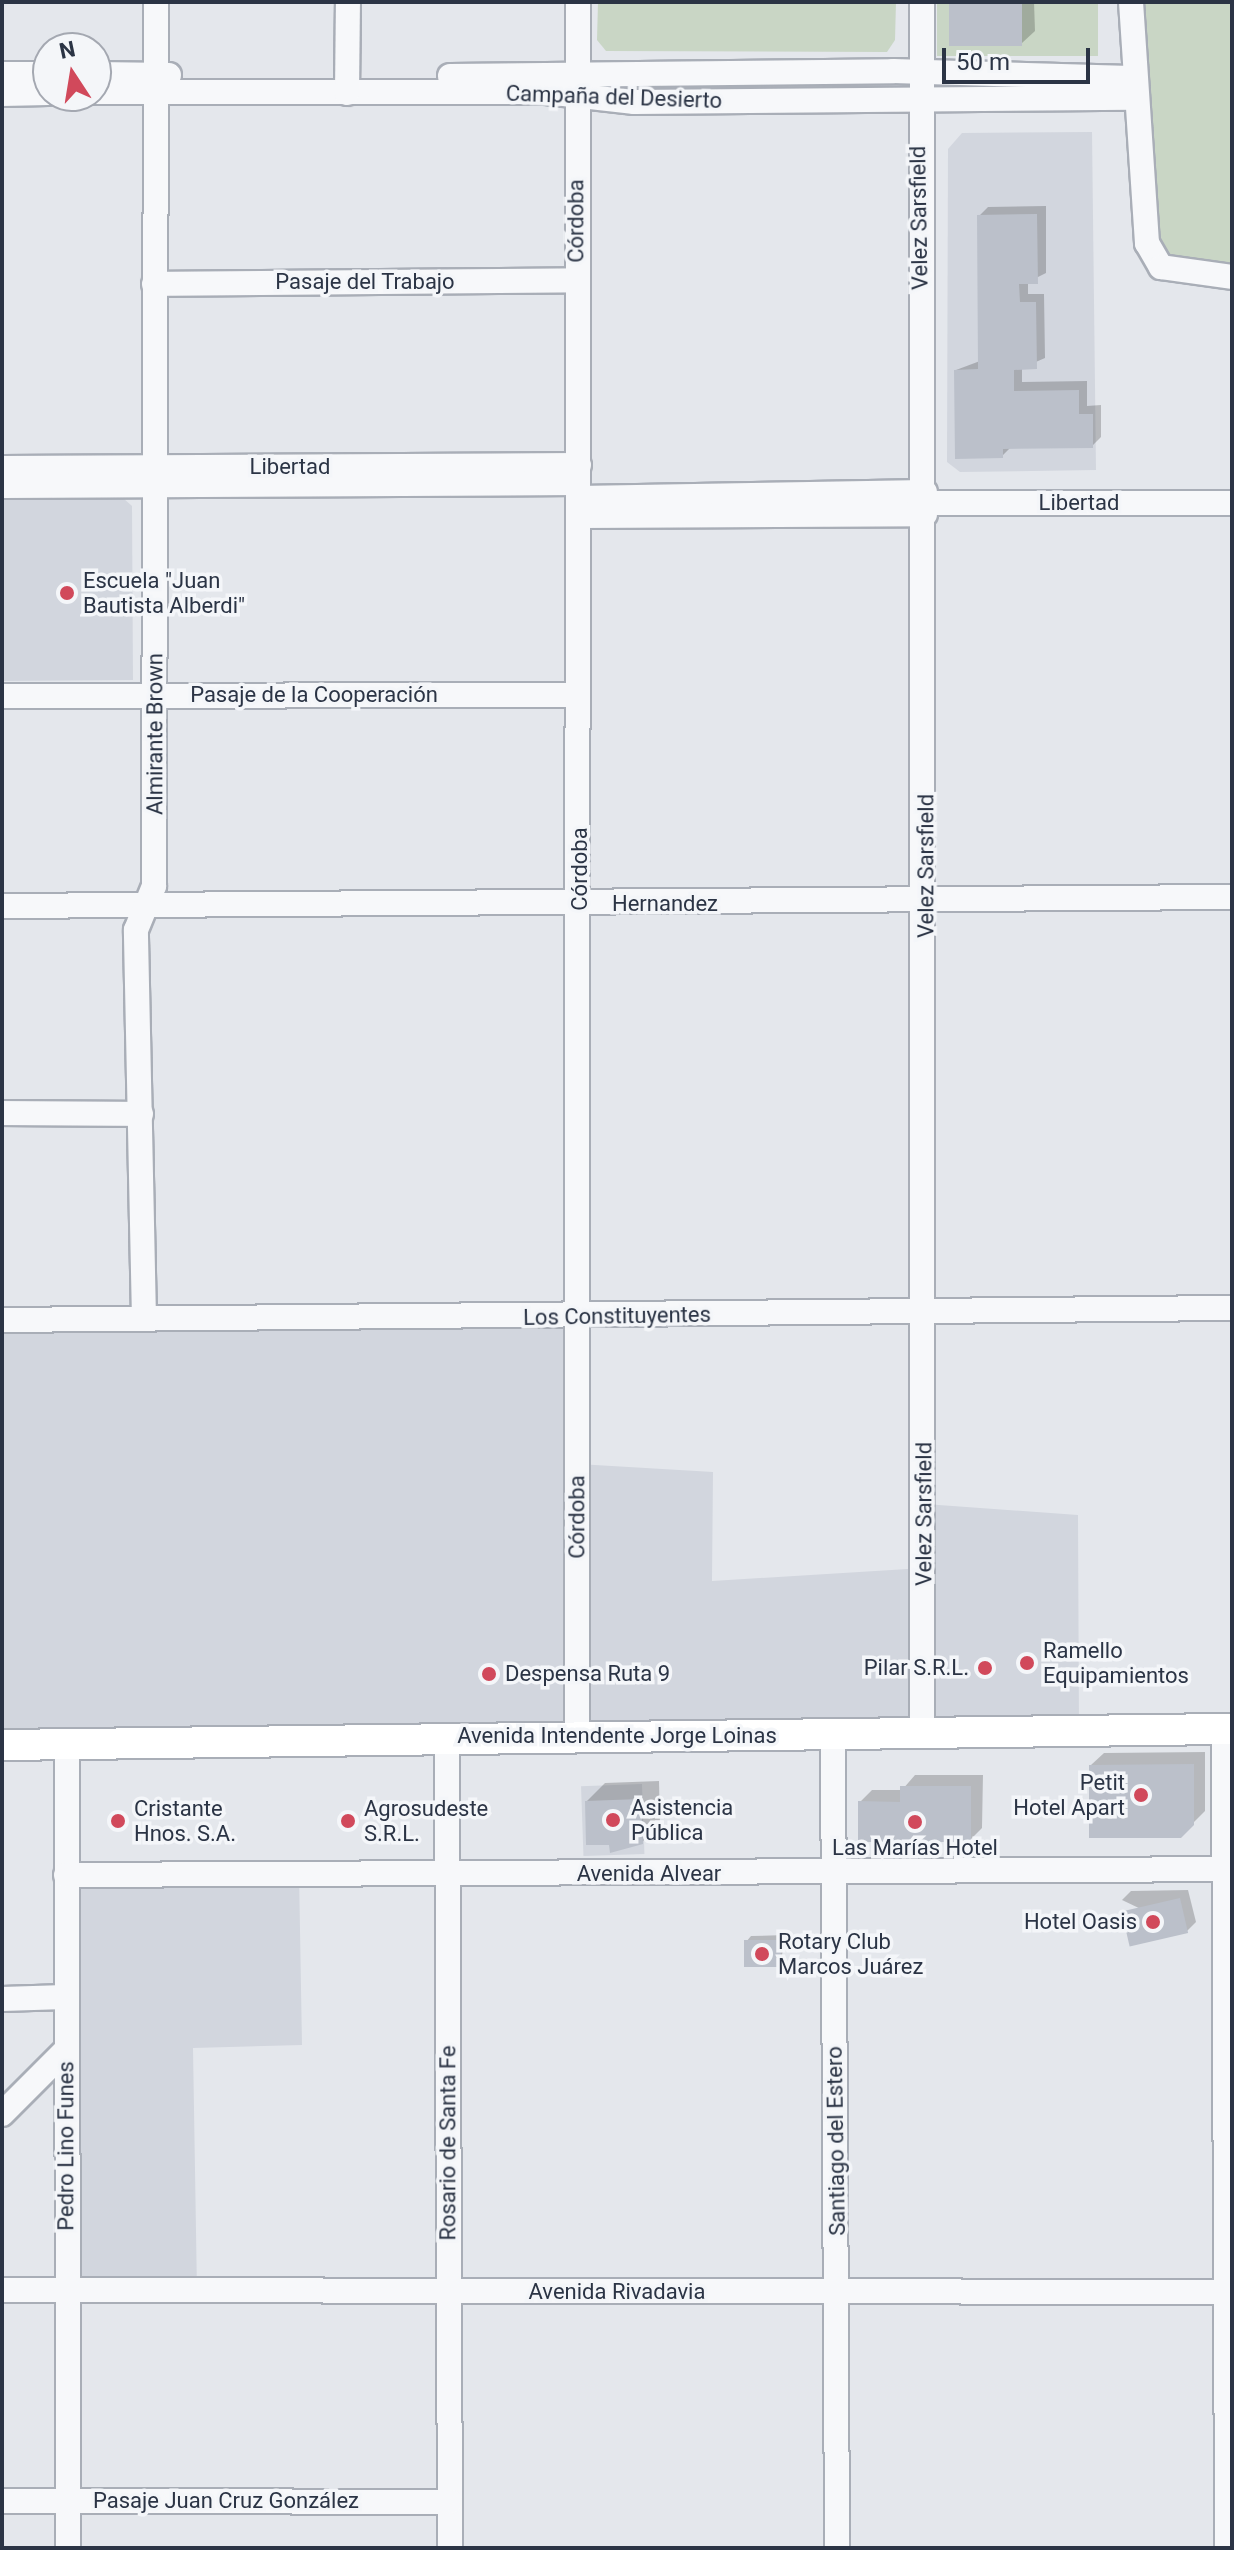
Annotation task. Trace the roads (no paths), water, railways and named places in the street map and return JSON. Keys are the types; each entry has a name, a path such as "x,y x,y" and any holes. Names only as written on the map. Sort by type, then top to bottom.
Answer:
{"main road":[{"name":"Avenida Intendente Jorge Loinas","path":"2,1745 1228,1729"}],"street":[{"name":"Almirante Brown","path":"144,1319 136,930 148,907 156,695 156,2"},
{"path":"347,85 348,2"},
{"name":"Córdoba","path":"577,1736 580,904 576,280 578,2"},
{"name":"Velez Sarsfield","path":"922,2 922,73 917,101 925,503 927,902 922,1731"},
{"path":"1131,2 1132,88 1147,243 1161,267 1232,277"},
{"name":"Campaña del Desierto","path":"577,86 922,73 1132,88"},
{"path":"2,74 32,74"},
{"name":"Campaña del Desierto","path":"112,76 156,83 577,86 917,101 1132,88"},
{"name":"Campaña del Desierto","path":"112,90 156,83"},
{"path":"2,94 32,93"},
{"name":"Pasaje del Trabajo","path":"154,284 576,280"},
{"name":"Libertad","path":"2,468 156,477 925,503 1232,503"},
{"name":"Libertad","path":"2,486 156,477"},
{"name":"Pasaje de la Cooperación","path":"2,696 578,695"},
{"name":"Hernandez","path":"2,906 927,902 1232,897"},
{"path":"2,1113 141,1114"},
{"name":"Los Constituyentes","path":"2,1320 577,1317 1232,1308"},
{"path":"1227,2548 1228,1729"},
{"name":"Santiago del Estero","path":"833,1735 837,2548"},
{"name":"Rosario de Santa Fe","path":"447,1738 450,2548"},
{"name":"Pedro Lino Funes","path":"67,1744 68,2548"},
{"name":"Avenida Alvear","path":"66,1875 833,1874 1228,1869"},
{"path":"2,1999 65,1997"},
{"path":"2,2114 65,2051"},
{"name":"Avenida Rivadavia","path":"2,2290 1229,2292"},
{"name":"Pasaje Juan Cruz González","path":"2,2501 450,2502"}],"place":[{"name":"Escuela \"Juan Bautista Alberdi\"","path":"67,593"},
{"name":"Ramello Equipamientos","path":"1027,1663"},
{"name":"Pilar S.R.L.","path":"985,1668"},
{"name":"Despensa Ruta 9","path":"489,1674"},
{"name":"Petit Hotel Apart","path":"1141,1795"},
{"name":"Asistencia Pública","path":"613,1820"},
{"name":"Cristante Hnos. S.A.","path":"118,1821"},
{"name":"Agrosudeste S.R.L.","path":"348,1821"},
{"name":"Las Marías Hotel","path":"915,1822"},
{"name":"Hotel Oasis","path":"1153,1922"},
{"name":"Rotary Club Marcos Juárez","path":"762,1954"}]}
